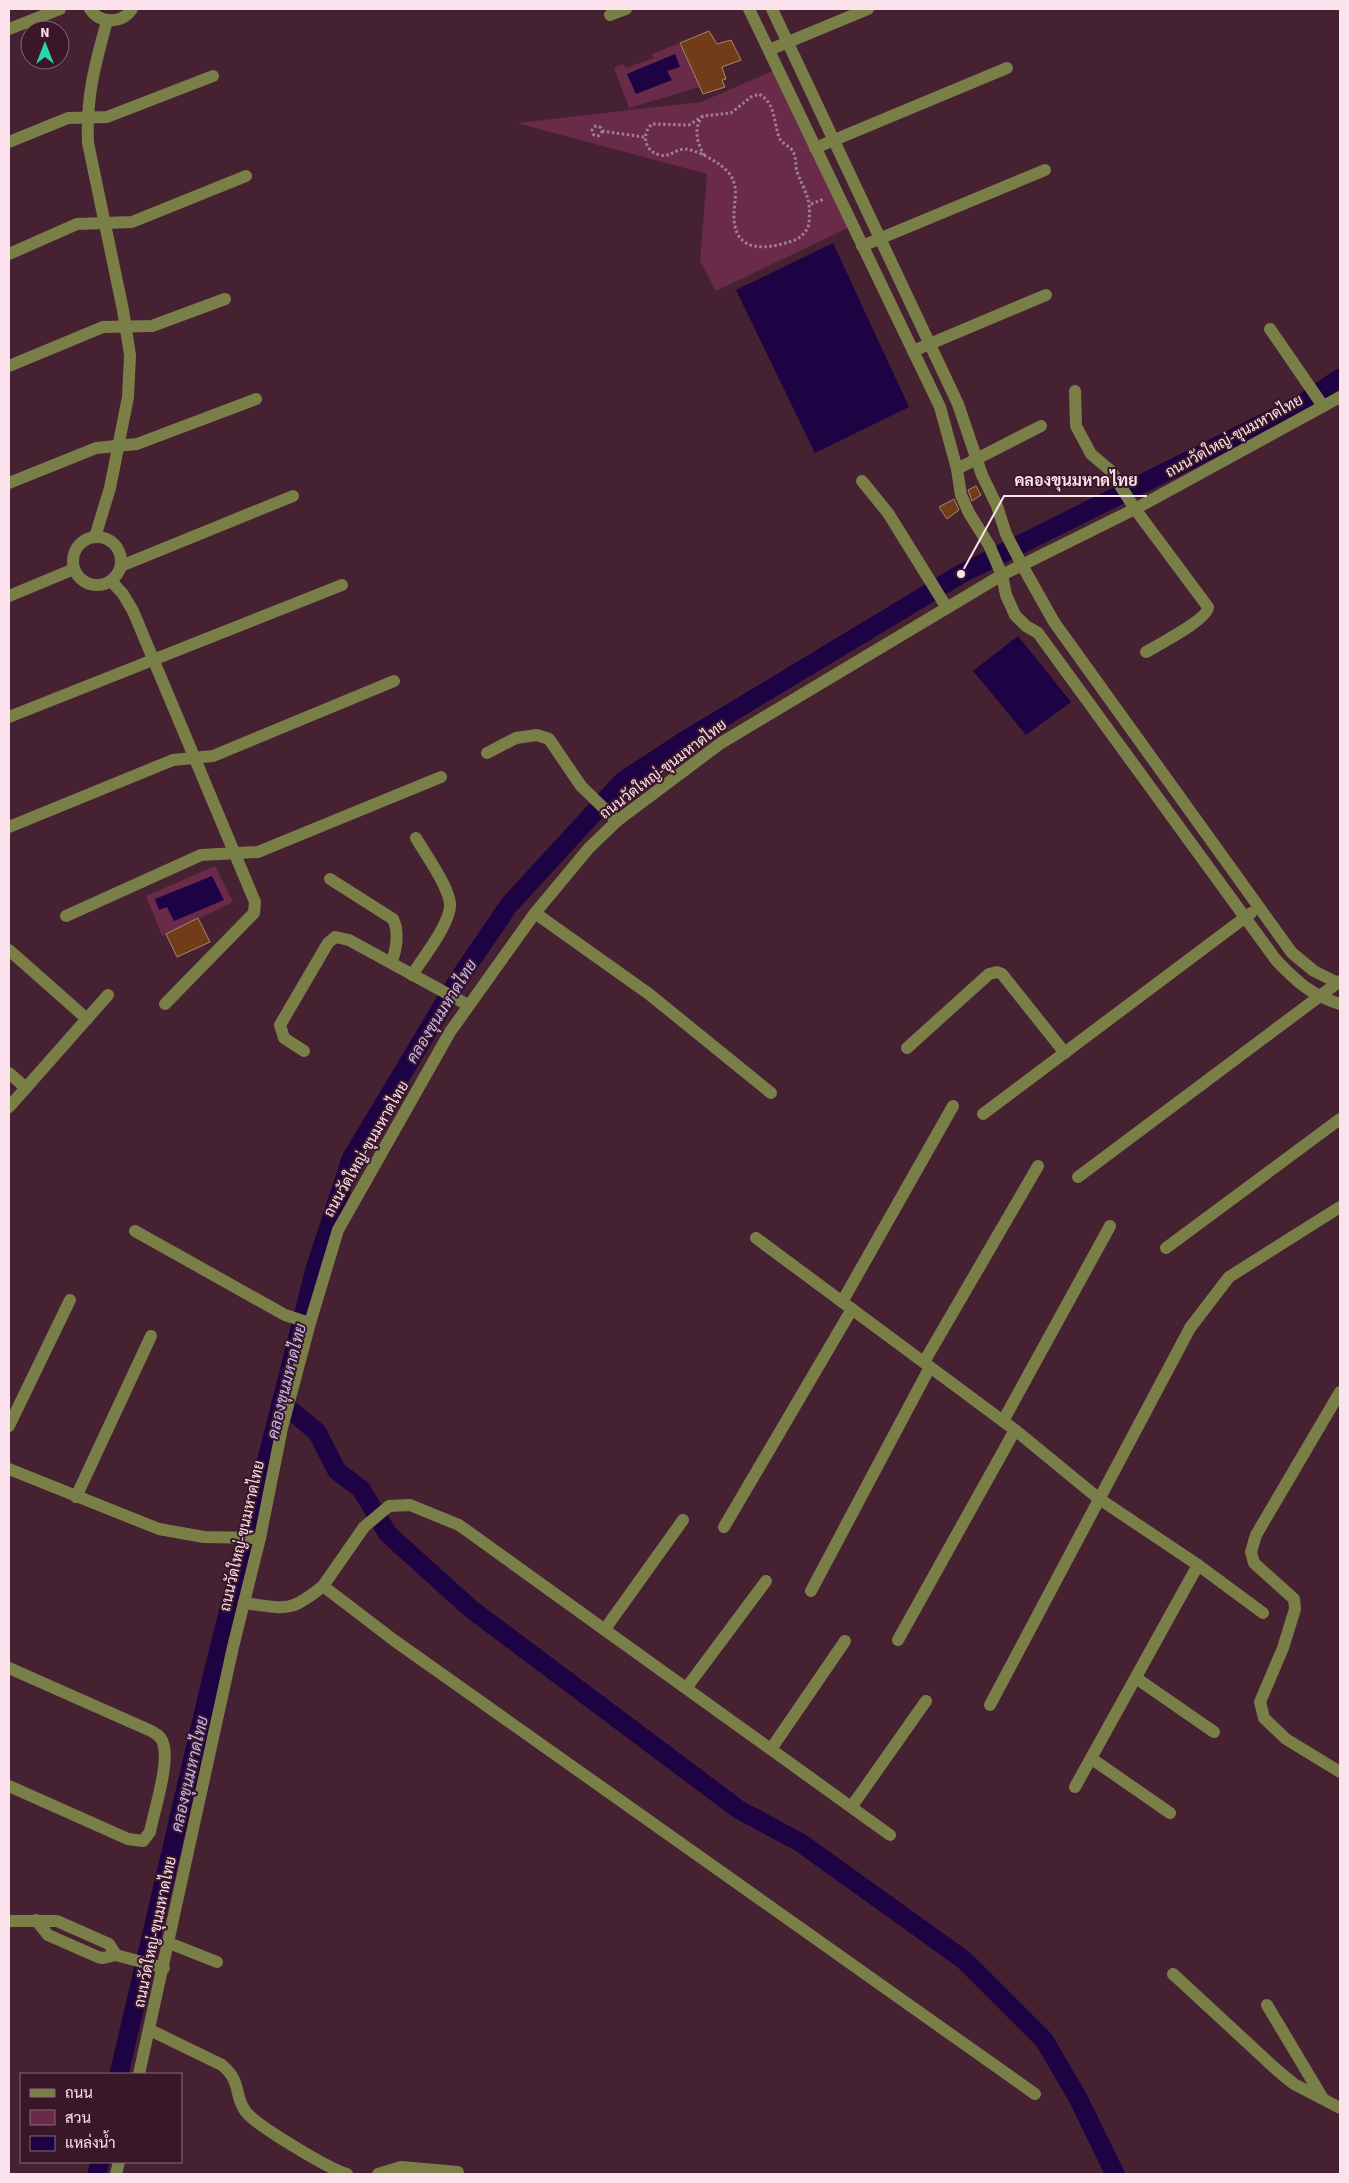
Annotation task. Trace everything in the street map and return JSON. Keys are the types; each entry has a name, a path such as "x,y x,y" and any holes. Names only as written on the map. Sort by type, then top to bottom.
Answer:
{"street":[{"path":"9,28 60,9"},
{"path":"90,9 100,18 107,21 123,18 132,9"},
{"path":"610,15 626,9"},
{"path":"749,9 940,407 957,469 961,495 968,513 988,545 1002,575 1006,595 1015,614 1026,626 1038,633 1276,960 1298,983 1319,997 1340,1004"},
{"path":"772,9 958,404 976,459 997,506 1006,534 1054,622 1292,953 1314,972 1339,983"},
{"path":"769,50 868,9"},
{"path":"95,537 110,488 128,397 130,355 126,326 88,143 87,118 90,85 107,21"},
{"path":"815,148 1007,68"},
{"path":"9,142 68,118 107,117 214,76"},
{"path":"862,246 881,240 1045,170"},
{"path":"9,254 78,224 132,222 246,176"},
{"path":"913,351 1046,295"},
{"path":"9,366 103,327 152,326 225,299"},
{"path":"1270,329 1320,403"},
{"path":"1075,391 1076,426 1091,454 1111,472 1135,509 1209,608 1207,613 1196,621 1146,652"},
{"name":"ถนนวัดใหญ่-ขุนมหาดไทย","path":"139,2073 244,1603 254,1538 307,1322 338,1230 450,1032 468,1005 535,912 613,817 722,743 1002,575 1135,509 1320,403 1340,397"},
{"path":"9,483 96,448 137,444 256,399"},
{"path":"957,469 1041,426"},
{"path":"862,481 888,513 947,608"},
{"path":"121,566 293,496"},
{"path":"95,537 111,541 116,546 120,553 121,566 117,576 111,581 95,586 81,579 74,569 73,557 81,543 95,537"},
{"path":"9,596 74,569"},
{"path":"111,581 123,594 133,611 255,902 254,912 165,1004"},
{"path":"9,717 342,585"},
{"path":"1038,633 1054,622"},
{"path":"9,827 173,760 213,756 394,681"},
{"path":"487,754 516,738 537,735 549,739 581,786 613,817"},
{"path":"66,916 201,855 258,852 441,777"},
{"path":"412,975 441,929 450,906 445,889 416,838"},
{"path":"330,879 392,919 395,924 395,947 391,962"},
{"path":"983,1114 1259,907"},
{"path":"535,912 649,994 771,1093"},
{"path":"304,1051 284,1038 280,1025 328,943 335,937 342,937 391,962 425,983 468,1005"},
{"path":"9,950 87,1019"},
{"path":"908,1048 989,974 997,972 1002,974 1065,1053"},
{"path":"1078,1177 1339,983"},
{"path":"9,1107 108,994"},
{"path":"9,1073 26,1088"},
{"path":"724,1527 847,1306 953,1106"},
{"path":"1166,1248 1340,1119"},
{"path":"812,1591 927,1365 1038,1166"},
{"path":"990,1706 1098,1498 1190,1328 1229,1277 1340,1208"},
{"path":"1003,1420 1110,1226"},
{"path":"135,1231 285,1315 307,1322"},
{"path":"756,1238 1003,1420 1098,1498 1198,1565 1263,1613"},
{"path":"9,1426 70,1300"},
{"path":"76,1497 151,1336"},
{"path":"1340,1392 1256,1535 1252,1552 1254,1563 1294,1599 1296,1609 1283,1648 1260,1702 1264,1718 1286,1739 1340,1772"},
{"path":"898,1640 1015,1430"},
{"path":"9,1469 159,1529 204,1537 254,1538"},
{"path":"244,1603 292,1607 302,1603 323,1586 364,1527 389,1506 410,1505 459,1525 687,1687 890,1835"},
{"path":"605,1629 683,1520"},
{"path":"1075,1787 1198,1565"},
{"path":"687,1687 766,1581"},
{"path":"323,1586 394,1641 1035,2094"},
{"path":"771,1749 845,1641"},
{"path":"9,1668 149,1730 161,1738 164,1744 164,1765 150,1832 143,1841 128,1839 9,1786"},
{"path":"1136,1678 1214,1732"},
{"path":"852,1806 926,1701"},
{"path":"1092,1759 1170,1813"},
{"path":"9,1921 57,1921 109,1944 119,1956 164,1968"},
{"path":"169,1943 218,1962"},
{"path":"1173,1974 1294,2084 1340,2108"},
{"path":"1267,2005 1322,2097"},
{"path":"150,2030 222,2065 230,2072 238,2086 241,2104 254,2120 322,2162 347,2174"},
{"path":"378,2174 401,2167 458,2172"}],"path":[{"path":"759,94 767,98 774,111 780,139 795,157 796,170 811,204 808,227 798,239 775,246 755,248 743,240 736,231 733,218 736,197 732,178 721,165 704,155 684,149 666,156 658,155 648,149 644,137 647,129 652,124 689,125 703,116 731,113 751,97 759,94"},
{"path":"703,116 697,128 700,147 704,155"},
{"path":"602,131 644,137"}],"green space":[{"path":"680,43 699,87 629,108 614,68 623,64 626,68 654,58 652,54"},
{"path":"777,69 852,226 716,291 700,261 707,174 517,123 701,102"},
{"path":"215,866 233,902 162,936 146,896"}],"water":[{"path":"675,54 680,67 667,71 672,80 636,94 627,74"},
{"path":"833,243 909,407 815,453 736,290"},
{"path":"1018,636 1071,702 1026,735 973,671"},
{"path":"212,876 224,900 174,921 167,907 159,910 155,899"}],"building":[{"path":"709,31 717,44 731,40 741,60 722,67 726,79 722,80 725,87 703,94 680,43"},
{"path":"976,486 981,495 972,501 968,490"},
{"path":"954,499 959,510 947,519 939,507"},
{"path":"198,918 210,942 177,957 166,934"}],"waterway":[{"name":"คลองขุนมหาดไทย","path":"119,2073 213,1673 315,1269 351,1159 460,977 509,905 623,781 684,741 961,574 1300,405 1340,378"},
{"path":"281,1402 317,1432 337,1471 361,1489 388,1534 471,1609 738,1809 801,1843 964,1960 1044,2040 1078,2098 1115,2174"},
{"name":"คลองขุนมหาดไทย","path":"97,2174 100,2163"}],"place":[{"name":"คลองขุนมหาดไทย","path":"961,574"}]}
